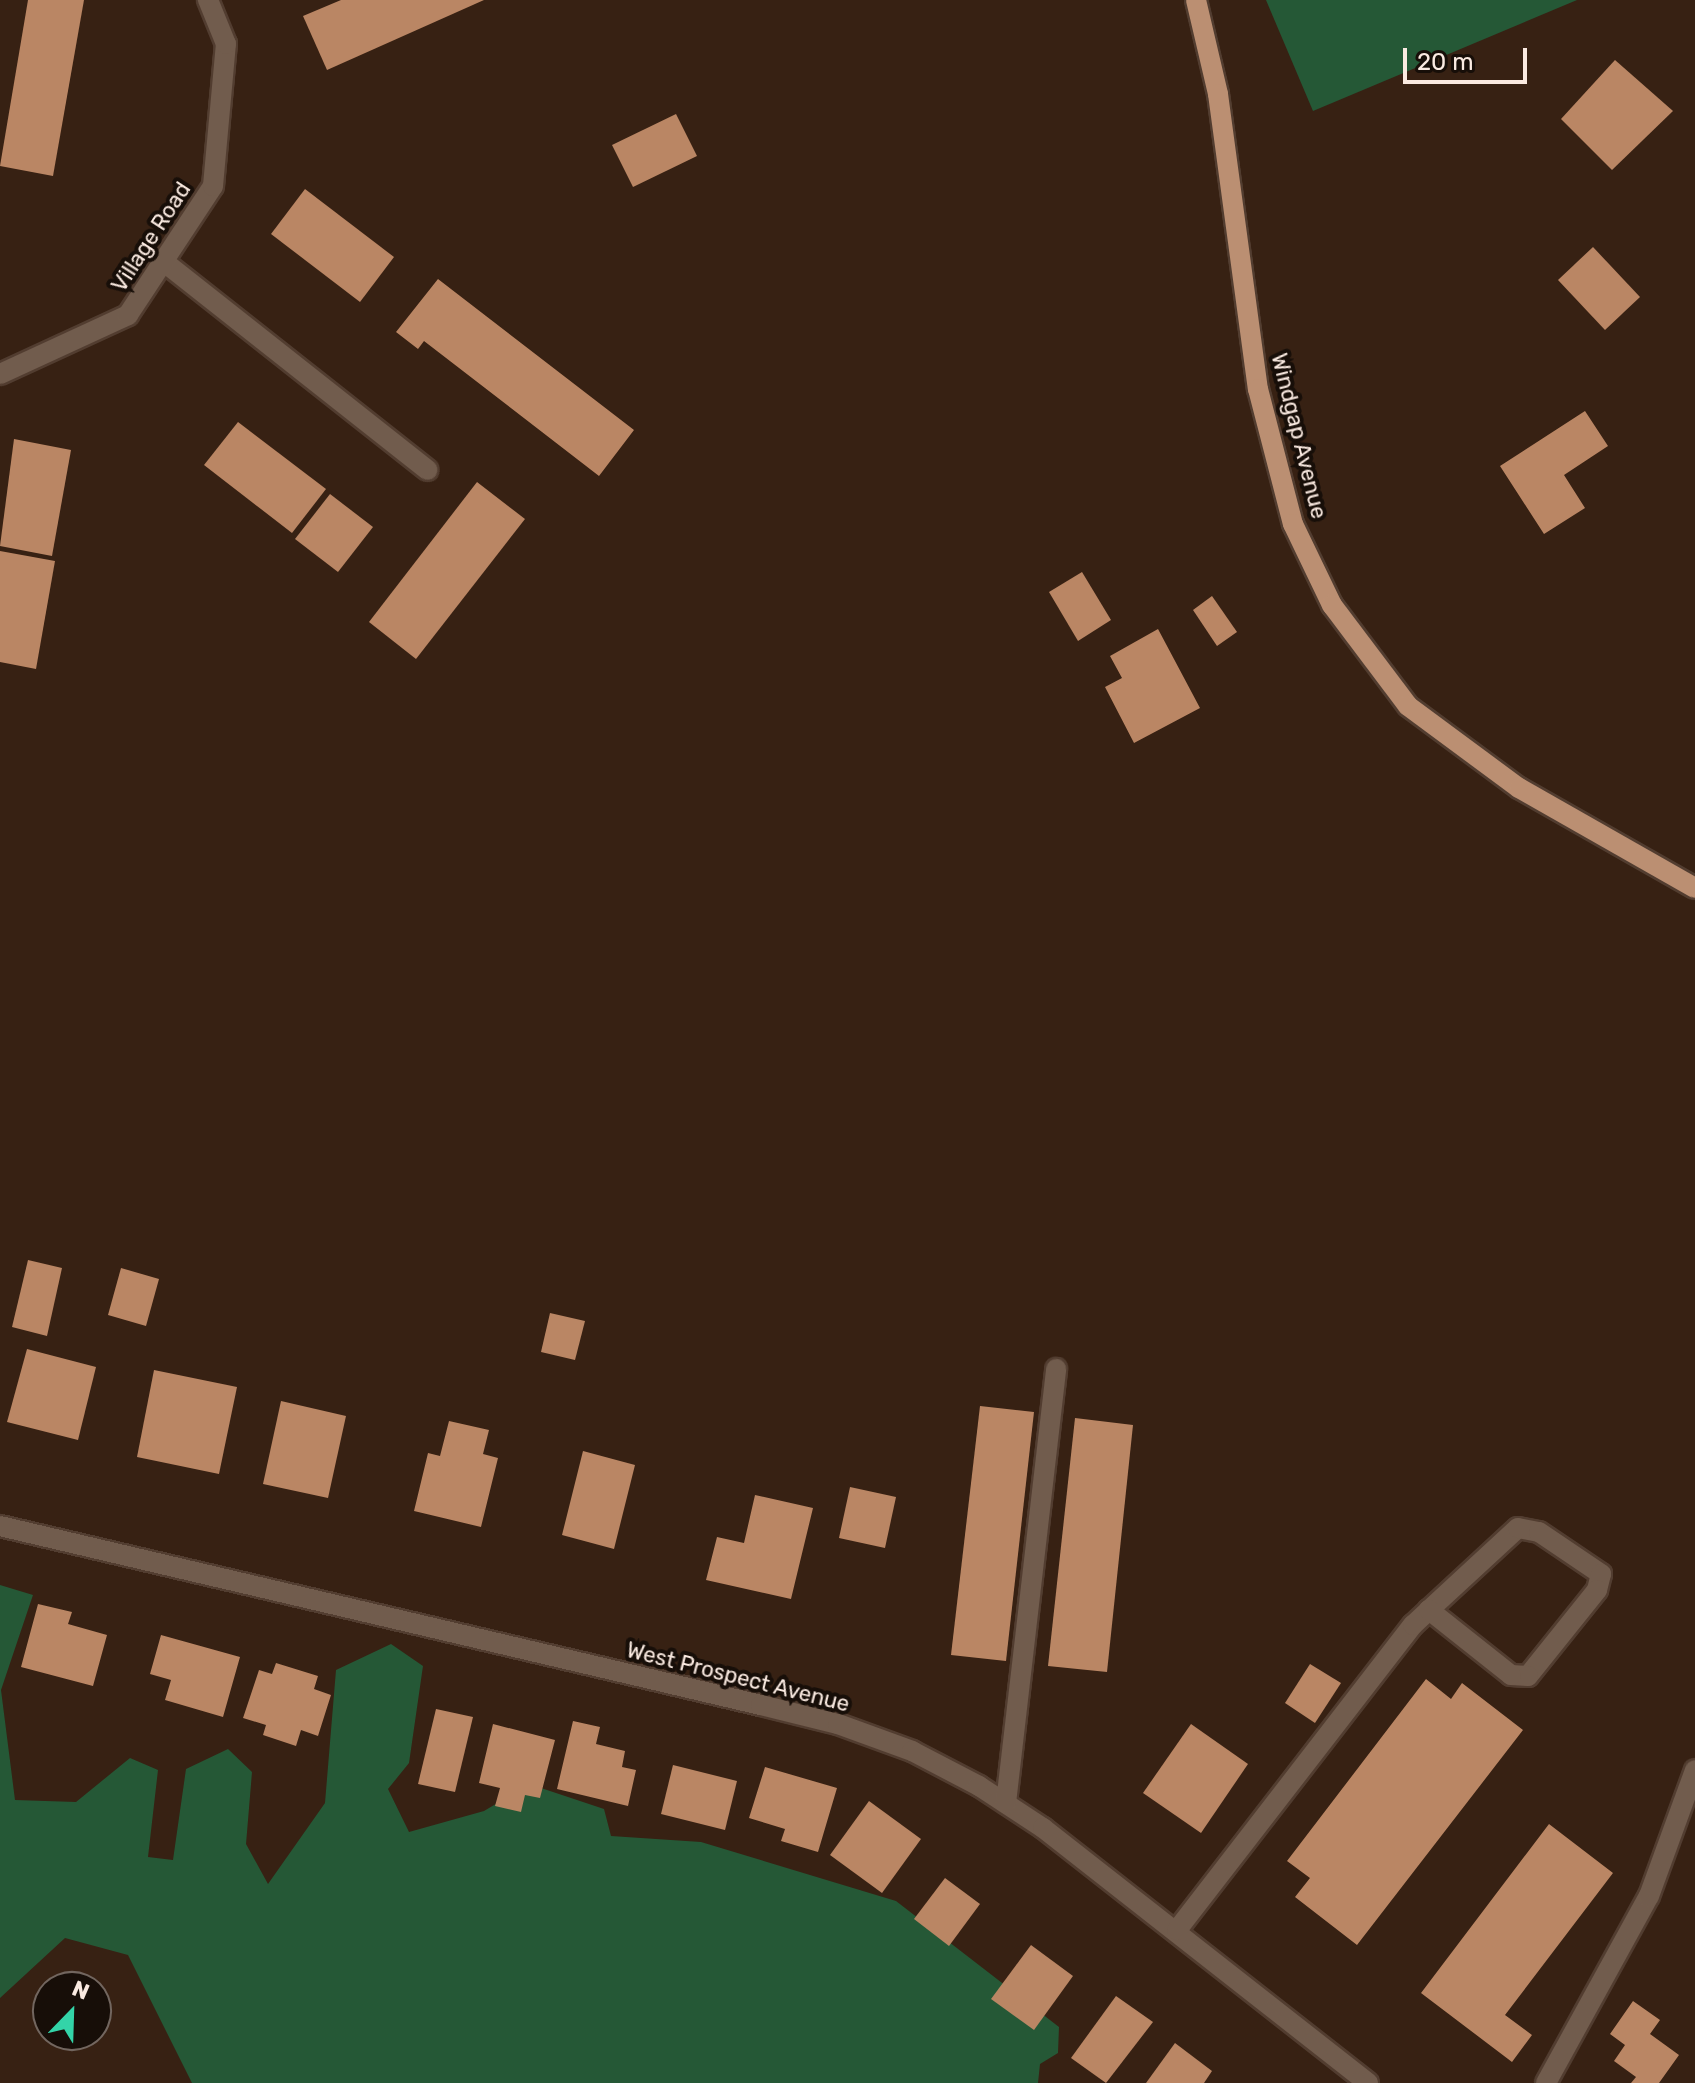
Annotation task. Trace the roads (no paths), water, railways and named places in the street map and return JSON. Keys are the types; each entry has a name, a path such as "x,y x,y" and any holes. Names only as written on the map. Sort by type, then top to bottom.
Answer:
{"main road":[{"name":"Windgap Avenue","path":"1196,0 1218,94 1258,389 1293,524 1332,605 1408,706 1519,788 1695,888"}],"street":[{"name":"Village Road","path":"0,374 128,315 213,186 226,44 208,0"},
{"path":"163,261 428,470"},
{"path":"1006,1803 1056,1369"},
{"name":"West Prospect Avenue","path":"0,1526 838,1724 912,1751 1006,1803 1177,1930 1368,2083"},
{"path":"1177,1930 1429,1610 1518,1528 1539,1532 1601,1574 1597,1590 1528,1676 1511,1675 1429,1610"},
{"path":"1546,2083 1649,1896 1695,1770"}]}
